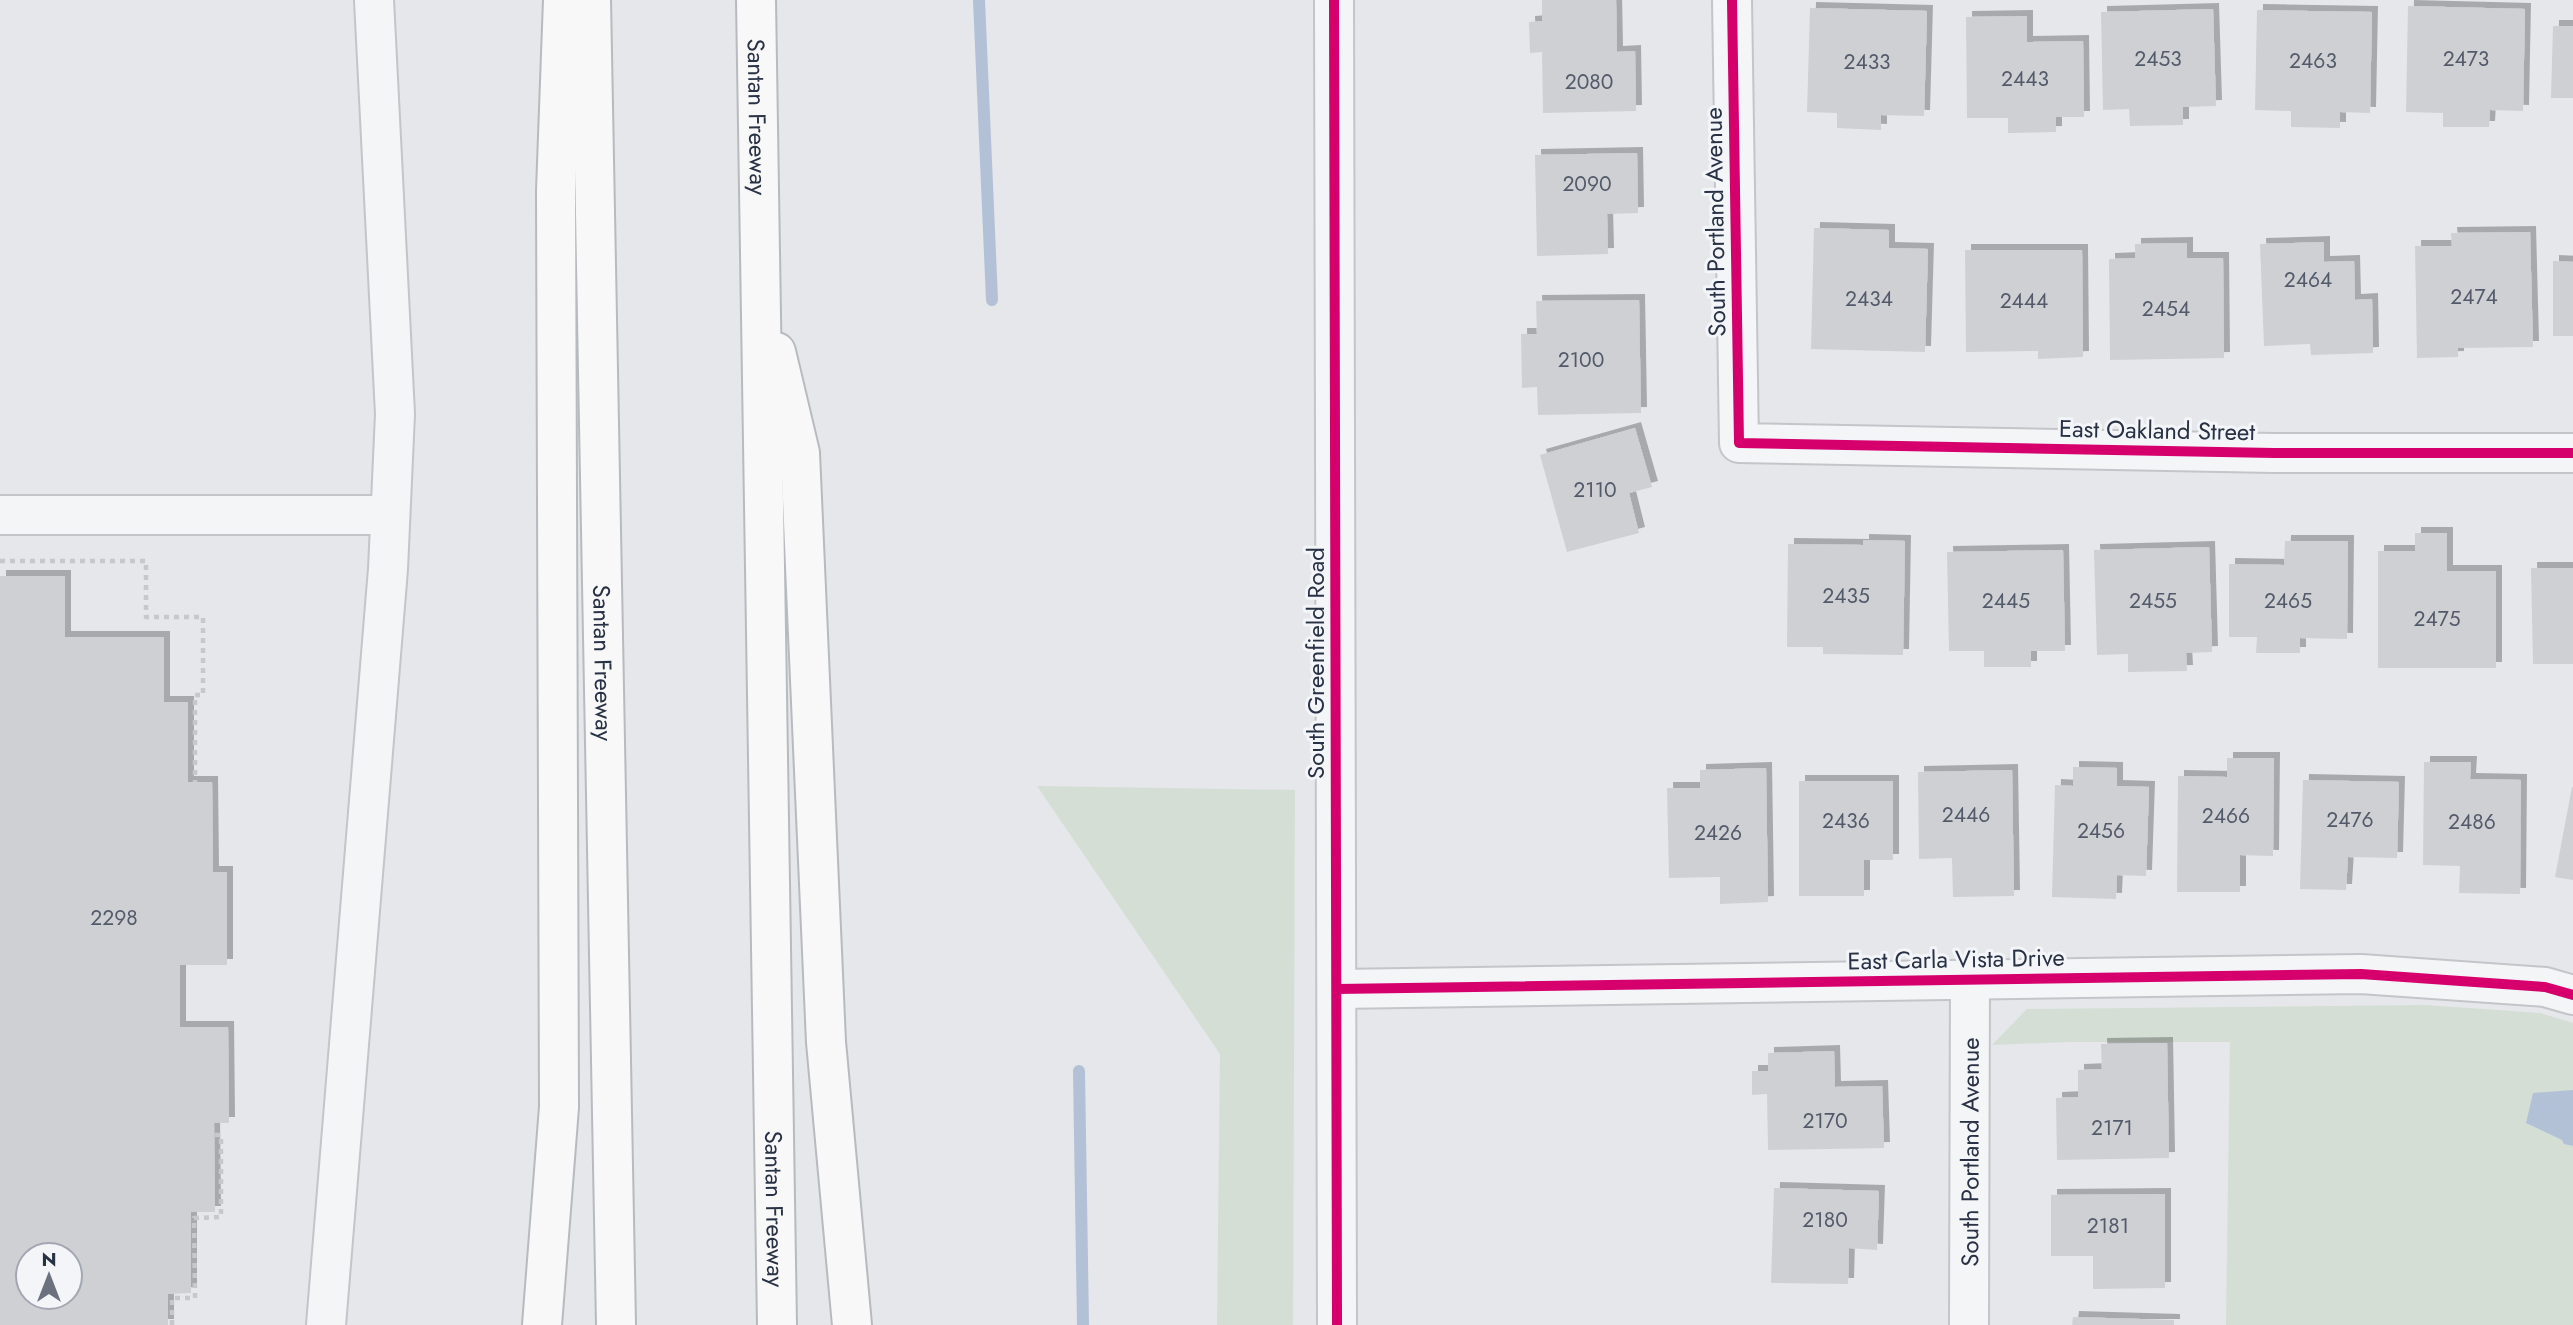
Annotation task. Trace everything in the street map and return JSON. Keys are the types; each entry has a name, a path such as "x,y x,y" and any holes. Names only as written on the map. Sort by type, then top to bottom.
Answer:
{"highway":[{"path":"542,1325 559,1107 556,191 563,0"},
{"name":"Santan Freeway","path":"591,0 616,1325"},
{"name":"Santan Freeway","path":"756,0 777,1325"},
{"path":"760,283 800,453 826,1042 852,1325"}],"street":[{"path":"326,1325 388,569 395,414 374,0"},
{"name":"South Greenfield Road","path":"1334,0 1337,1325"},
{"name":"South Portland Avenue","path":"1732,0 1740,443"},
{"name":"East Oakland Street","path":"1740,443 2274,453 2573,453"},
{"path":"0,515 390,515"},
{"name":"East Carla Vista Drive","path":"1337,989 2361,974 2545,987 2573,996"},
{"name":"South Portland Avenue","path":"1969,1325 1970,979"}],"path":[{"path":"0,561 146,561 146,617 203,617 203,695 195,695 195,782"},
{"path":"172,1325 172,1298 195,1298 194,1218 221,1217 221,1135 214,1135"}],"shaded area":[{"path":"1037,786 1295,790 1293,1325 1217,1325 1220,1054"},
{"path":"2425,1005 2540,1013 2573,1023 2573,1325 2226,1325 2230,1042 1992,1045 2027,1009"}],"water":[{"path":"2573,1090 2573,1146 2564,1144 2562,1140 2526,1123 2533,1093"}],"building":[{"path":"1542,0 1616,0 1617,52 1635,51 1636,111 1543,113 1542,52 1530,53 1529,22 1542,21"},
{"path":"2408,6 2525,9 2523,111 2490,110 2489,127 2443,127 2443,113 2406,112"},
{"path":"1810,8 1927,11 1924,116 1881,115 1881,130 1837,128 1837,113 1807,112"},
{"path":"2213,9 2216,106 2183,107 2183,125 2130,126 2129,109 2103,110 2101,12"},
{"path":"2257,10 2372,12 2370,113 2340,112 2340,128 2291,127 2291,111 2255,110"},
{"path":"2027,16 2027,42 2083,41 2084,117 2056,117 2056,132 2008,133 2008,118 1967,118 1966,17"},
{"path":"2553,26 2573,26 2573,98 2551,98"},
{"path":"1637,153 1638,213 1607,214 1608,254 1537,256 1535,155"},
{"path":"1814,228 1889,230 1889,248 1928,249 1925,352 1811,349"},
{"path":"2530,232 2533,347 2458,348 2458,357 2417,358 2415,246 2452,246 2451,233"},
{"path":"2324,242 2324,262 2354,261 2355,300 2372,299 2373,353 2311,355 2310,344 2264,346 2260,244"},
{"path":"2187,243 2187,258 2223,258 2224,358 2110,360 2109,259 2135,258 2135,244"},
{"path":"1965,250 2082,250 2083,357 2038,359 2038,351 1966,352"},
{"path":"2553,261 2573,262 2573,336 2553,336"},
{"path":"1639,300 1641,413 1538,415 1537,387 1522,388 1521,334 1537,334 1536,301"},
{"path":"1635,428 1652,487 1629,493 1639,533 1567,552 1540,455"},
{"path":"2415,533 2447,533 2447,571 2496,571 2496,668 2378,668 2378,551 2415,551"},
{"path":"1863,540 1905,541 1903,655 1823,654 1823,647 1787,647 1788,544 1863,545"},
{"path":"2285,541 2348,541 2347,639 2300,638 2300,653 2256,653 2257,637 2229,637 2229,564 2284,565"},
{"path":"2209,547 2212,652 2186,653 2187,671 2128,672 2128,654 2097,655 2094,550"},
{"path":"2063,550 2065,651 2031,651 2031,667 1984,667 1984,651 1949,651 1947,552"},
{"path":"2531,568 2573,568 2573,664 2533,664"},
{"path":"0,576 65,576 65,637 164,637 164,702 188,702 188,782 212,782 213,872 227,872 227,965 180,965 180,1027 228,1027 229,1123 214,1123 215,1212 191,1212 191,1293 168,1294 168,1325 0,1325"},
{"path":"2227,758 2274,758 2273,856 2240,855 2240,892 2177,892 2178,776 2227,777"},
{"path":"2424,762 2471,762 2470,779 2521,780 2520,894 2459,893 2460,866 2423,865"},
{"path":"2073,767 2117,768 2117,786 2149,787 2146,876 2117,875 2116,899 2052,897 2055,785 2073,786"},
{"path":"1766,768 1768,902 1720,904 1720,877 1669,878 1667,788 1700,788 1700,770"},
{"path":"2012,770 2014,896 1953,897 1952,858 1919,859 1918,772"},
{"path":"2303,780 2399,782 2397,858 2348,857 2346,890 2300,889"},
{"path":"1799,781 1893,781 1893,860 1864,860 1864,896 1799,896"},
{"path":"2573,787 2573,880 2555,877"},
{"path":"2167,1043 2169,1158 2057,1160 2056,1098 2078,1097 2078,1070 2102,1069 2101,1044"},
{"path":"1834,1051 1835,1087 1882,1086 1884,1148 1768,1150 1767,1094 1752,1095 1752,1071 1768,1071 1768,1053"},
{"path":"1774,1188 1879,1191 1877,1250 1849,1248 1848,1284 1771,1283"},
{"path":"2165,1194 2165,1288 2093,1289 2093,1256 2051,1256 2051,1195"},
{"path":"2073,1317 2174,1320 2174,1325 2072,1325"}],"waterway":[{"path":"979,0 992,300"},
{"path":"1079,1071 1083,1325"}],"cycle path":[{"path":"1334,0 1337,1325"},
{"path":"1732,0 1739,443 2274,453 2573,453"},
{"path":"1337,989 2361,974 2545,987 2573,995"}]}
